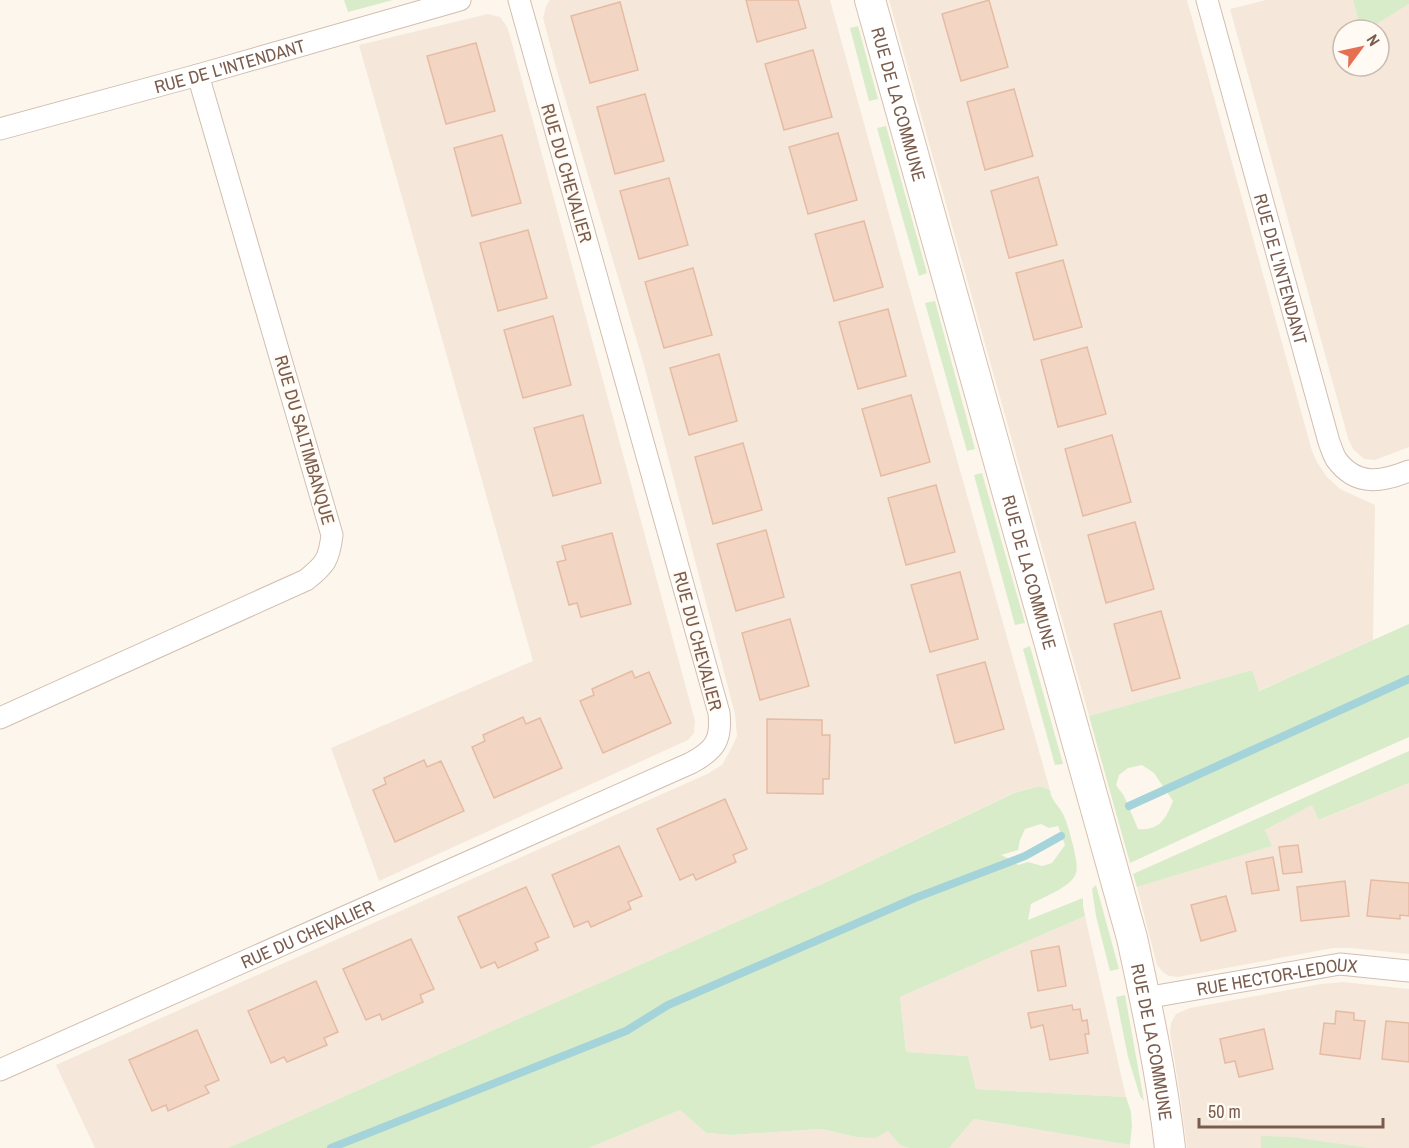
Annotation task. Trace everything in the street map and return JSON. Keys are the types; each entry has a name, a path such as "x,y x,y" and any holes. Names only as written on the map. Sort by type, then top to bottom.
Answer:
{"street":[{"name":"RUE DE L'INTENDANT","path":"0,129 460,0"},
{"name":"RUE DU CHEVALIER","path":"0,1070 691,763 702,757 717,741 721,729 719,713 519,0"},
{"name":"RUE DE LA COMMUNE","path":"870,0 1132,938 1145,998 1170,1148"},
{"name":"RUE DE L'INTENDANT","path":"1207,0 1335,458 1353,474 1363,479 1386,479 1409,471"},
{"name":"RUE DU SALTIMBANQUE","path":"0,718 306,580 322,567 330,552 332,535 198,75"},
{"name":"RUE HECTOR-LEDOUX","path":"1145,998 1340,964 1409,971"}],"shaded area":[{"path":"550,0 830,0 1050,790 1040,786 1013,793 831,880 228,1148 95,1148 56,1065 707,774 722,765 737,736 735,714 644,365 543,18"},
{"path":"889,0 1187,0 1312,451 1326,476 1340,489 1375,505 1373,640 1258,691 1252,670 1089,716"},
{"path":"1266,0 1353,0 1358,18 1331,18 1331,78 1391,78 1391,18 1386,18 1409,4 1409,447 1375,460 1364,459 1353,449 1348,438 1230,9"},
{"path":"488,14 500,17 510,36 695,721 694,733 688,740 379,881 331,748 533,661 359,45"},
{"path":"1409,783 1409,954 1333,948 1178,977 1169,976 1157,965 1137,887 1271,846 1265,830 1313,804 1320,820"},
{"path":"1085,916 1126,1097 976,1089 968,1056 906,1052 900,997"},
{"path":"1343,982 1409,989 1409,1148 1187,1148 1170,1033 1171,1023 1176,1014 1190,1008"},
{"path":"680,1110 706,1133 731,1135 821,1129 856,1137 888,1131 900,1145 909,1148 589,1148"},
{"path":"974,1119 1130,1145 1130,1148 949,1148"}],"green space":[{"path":"344,0 393,0 348,12"},
{"path":"1353,0 1409,0 1409,4 1386,18 1358,18"},
{"path":"858,26 878,99 869,101 850,28"},
{"path":"886,126 927,273 919,276 877,128"},
{"path":"935,301 975,449 967,451 925,303"},
{"path":"982,473 1025,623 1015,625 974,475"},
{"path":"1409,624 1409,737 1130,863 1089,716 1252,670 1259,691","holes":["1142,765 1154,773 1173,801 1161,822 1151,828 1138,829 1124,796 1116,785 1119,775 1128,768"]},
{"path":"1030,646 1063,764 1055,765 1023,649"},
{"path":"1409,751 1409,783 1319,820 1312,805 1265,830 1272,846 1137,887 1133,874"},
{"path":"1040,786 1050,790 1066,822 1077,864 1076,873 1069,883 1031,904 1028,920 1083,898 1085,916 900,997 906,1052 968,1056 976,1089 1126,1097 1131,1112 1130,1145 974,1119 949,1148 909,1148 900,1145 888,1131 875,1138 856,1137 821,1129 731,1135 706,1133 680,1110 589,1148 228,1148 831,880 1014,793","holes":["1041,824 1049,828 1058,826 1065,845 1052,863 1042,866 1028,862 1018,865 1001,855 1018,850 1025,829"]},
{"path":"1096,885 1119,969 1110,971 1096,916 1092,889"},
{"path":"1125,995 1144,1101 1140,1096 1128,1057 1116,997"},
{"path":"1261,1136 1291,1137 1369,1148 1261,1148"}],"building":[{"path":"746,0 798,0 806,28 757,42"},
{"path":"989,0 1008,67 961,81 942,14"},
{"path":"620,2 638,70 590,83 571,16"},
{"path":"476,43 495,111 446,124 427,56"},
{"path":"813,50 832,117 784,130 765,64"},
{"path":"1014,89 1033,156 985,170 967,102"},
{"path":"645,94 664,161 615,174 597,107"},
{"path":"838,133 857,200 808,214 789,147"},
{"path":"502,135 521,203 472,216 454,148"},
{"path":"1038,177 1057,245 1009,258 991,191"},
{"path":"669,178 688,245 639,259 620,191"},
{"path":"864,221 883,287 834,301 815,234"},
{"path":"528,230 547,298 498,311 480,243"},
{"path":"1063,260 1082,327 1034,340 1016,273"},
{"path":"693,268 712,335 664,348 645,282"},
{"path":"888,309 906,376 858,389 839,322"},
{"path":"553,316 571,385 523,398 504,330"},
{"path":"1087,347 1106,414 1058,427 1041,360"},
{"path":"719,354 737,421 689,435 670,368"},
{"path":"911,395 930,462 881,476 862,409"},
{"path":"583,415 601,483 553,496 534,428"},
{"path":"1112,435 1131,502 1083,516 1065,449"},
{"path":"743,443 762,510 713,524 695,457"},
{"path":"936,485 955,552 906,565 888,498"},
{"path":"1135,522 1154,589 1106,603 1088,535"},
{"path":"766,530 784,597 736,611 717,544"},
{"path":"612,533 631,604 581,617 577,603 569,605 557,562 566,560 562,546"},
{"path":"960,572 978,639 930,652 911,585"},
{"path":"1161,611 1180,678 1132,691 1114,624"},
{"path":"790,619 809,686 760,700 742,633"},
{"path":"985,662 1004,729 955,743 937,675"},
{"path":"632,671 635,678 649,672 671,723 603,753 580,701 594,695 592,689"},
{"path":"523,717 526,724 540,718 562,768 494,798 472,747 485,741 483,735"},
{"path":"767,719 822,720 822,735 830,735 829,779 823,779 823,794 767,793"},
{"path":"424,760 427,767 441,761 464,811 395,842 373,790 386,784 384,778"},
{"path":"725,799 747,849 733,855 736,862 696,880 693,874 680,880 657,829"},
{"path":"1298,845 1302,872 1283,874 1279,847"},
{"path":"619,846 642,896 628,902 631,909 591,927 588,921 574,927 552,875"},
{"path":"1273,857 1279,890 1252,894 1246,862"},
{"path":"1371,880 1409,883 1409,916 1400,915 1400,919 1367,916"},
{"path":"1345,881 1349,916 1301,921 1297,887"},
{"path":"526,887 549,937 535,943 538,950 498,968 495,962 481,968 458,917"},
{"path":"1226,896 1236,931 1201,941 1191,905"},
{"path":"411,939 434,989 420,995 423,1002 382,1020 380,1014 366,1020 343,969"},
{"path":"1059,946 1066,986 1038,991 1031,951"},
{"path":"316,981 338,1032 324,1038 327,1045 287,1062 284,1057 271,1063 248,1011"},
{"path":"1072,1005 1073,1010 1080,1009 1082,1021 1087,1020 1089,1034 1085,1034 1088,1053 1050,1060 1043,1025 1031,1028 1028,1013"},
{"path":"1336,1011 1354,1013 1354,1020 1365,1021 1360,1059 1320,1054 1324,1023 1335,1024"},
{"path":"1386,1021 1409,1023 1409,1062 1382,1059"},
{"path":"1264,1029 1273,1069 1239,1077 1235,1061 1225,1063 1220,1039"},
{"path":"197,1030 219,1080 205,1086 209,1093 168,1111 166,1105 152,1111 129,1060"}],"waterway":[{"path":"1129,806 1409,679"},
{"path":"331,1148 626,1031 668,1005 915,898 1025,856 1061,836"}]}
